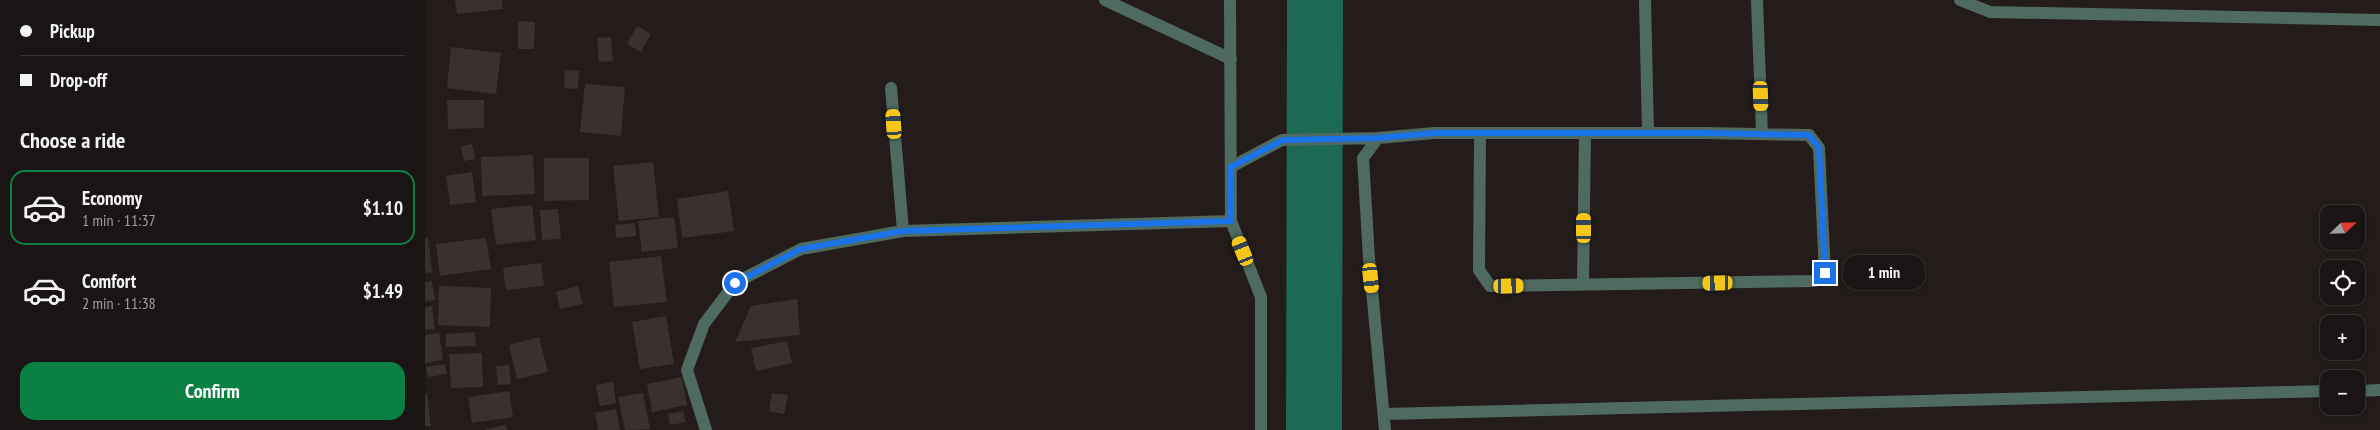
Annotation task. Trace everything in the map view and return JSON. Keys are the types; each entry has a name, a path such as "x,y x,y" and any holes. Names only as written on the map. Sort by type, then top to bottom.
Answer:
{"street":[{"path":"1105,0 1231,59"},
{"path":"1231,0 1231,221 1261,297 1261,430"},
{"path":"1645,0 1648,133"},
{"path":"1757,0 1762,134"},
{"path":"1960,0 1990,12 2380,20"},
{"path":"891,88 903,231"},
{"path":"1231,167 1283,140 1296,139 1378,138 1434,133 1480,133 1648,133 1809,135 1819,148 1825,273 1815,282 1490,286 1479,270 1480,133"},
{"path":"1583,284 1585,133"},
{"path":"1378,138 1363,158 1369,258 1385,430"},
{"path":"706,430 687,370 704,324 735,283 801,249 903,231 1231,221"},
{"path":"2365,391 2380,390"},
{"path":"1384,414 2320,391"}],"building":[{"path":"455,0 502,0 503,9 457,14"},
{"path":"518,21 535,22 534,49 518,49"},
{"path":"637,26 651,34 641,52 627,44"},
{"path":"611,37 613,61 599,62 597,38"},
{"path":"451,47 501,53 496,94 447,88"},
{"path":"565,70 579,71 578,89 564,88"},
{"path":"585,84 625,87 621,136 580,132"},
{"path":"447,100 484,100 484,128 448,129"},
{"path":"472,144 475,159 464,161 461,146"},
{"path":"533,155 535,194 482,196 481,157"},
{"path":"544,158 589,158 589,200 544,201"},
{"path":"653,162 659,217 619,221 613,166"},
{"path":"472,172 476,202 450,205 446,176"},
{"path":"728,191 734,231 682,238 677,199"},
{"path":"532,205 536,240 496,245 491,209"},
{"path":"558,209 561,239 542,240 540,210"},
{"path":"674,217 678,248 642,252 638,221"},
{"path":"635,223 636,236 616,238 615,225"},
{"path":"425,238 428,238 432,272 425,273"},
{"path":"486,238 491,269 440,276 436,244"},
{"path":"661,256 667,302 614,307 609,262"},
{"path":"541,263 544,286 506,290 503,268"},
{"path":"432,281 435,300 425,302 425,282"},
{"path":"439,286 491,288 490,327 438,325"},
{"path":"578,286 583,304 560,309 556,292"},
{"path":"797,299 800,335 735,342 751,306"},
{"path":"432,306 435,329 425,330 425,307"},
{"path":"666,316 674,364 640,369 632,322"},
{"path":"475,332 476,346 446,347 446,334"},
{"path":"439,333 443,360 425,363 425,335"},
{"path":"539,337 548,372 517,379 509,345"},
{"path":"787,341 792,363 756,371 751,348"},
{"path":"482,353 483,387 451,388 449,354"},
{"path":"445,364 447,374 428,377 426,367"},
{"path":"509,365 511,384 498,385 496,366"},
{"path":"682,377 687,405 652,412 647,384"},
{"path":"613,382 616,403 600,406 596,385"},
{"path":"509,391 513,417 472,423 468,397"},
{"path":"427,393 431,426 425,426 425,394"},
{"path":"643,393 650,429 625,430 618,397"},
{"path":"772,393 788,395 784,414 769,411"},
{"path":"616,409 620,430 598,430 595,413"},
{"path":"683,411 686,422 670,425 668,414"},
{"path":"506,425 507,430 486,430 486,429"}],"waterway":[{"path":"1314,430 1315,0"}],"route":[{"path":"735,283 801,249 903,231 1231,221 1231,167 1283,140 1378,138 1434,133 1809,135 1819,148 1825,273"}]}
